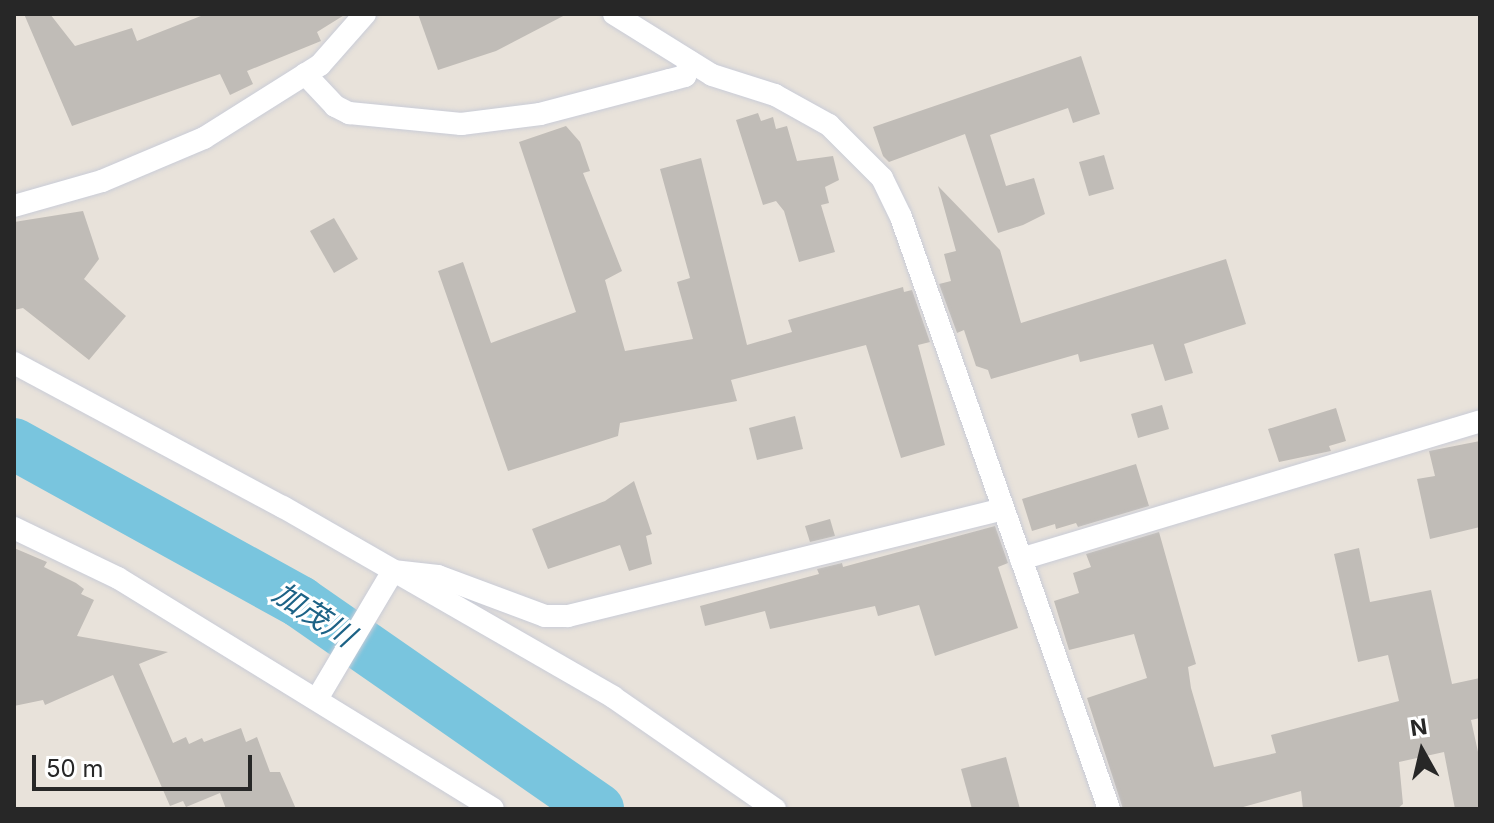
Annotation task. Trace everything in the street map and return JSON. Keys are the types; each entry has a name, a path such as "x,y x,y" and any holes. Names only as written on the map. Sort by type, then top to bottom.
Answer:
{"street":[{"path":"14,206 102,181 204,138 305,74 343,44 365,14"},
{"path":"614,14 712,75 775,95 829,125 882,178 901,217 1109,809"},
{"path":"305,74 335,106 349,113 461,124 540,114 685,76 690,62"},
{"path":"14,363 393,571 613,697 775,809"},
{"path":"1021,559 1480,421"},
{"path":"393,571 438,576 545,616 568,616 1003,509"},
{"path":"14,528 118,578 493,809"},
{"path":"317,699 393,571"}],"building":[{"path":"24,14 50,14 75,46 132,28 137,41 206,14 346,14 317,32 321,41 247,71 253,84 230,95 220,74 72,126"},
{"path":"418,14 567,14 496,51 438,70"},
{"path":"1081,56 1100,114 1073,123 1068,108 990,135 1006,186 1034,178 1045,214 998,233 965,134 889,162 883,156 873,127"},
{"path":"758,113 761,121 773,117 776,129 787,126 797,161 833,156 839,180 825,187 829,203 821,205 835,252 799,262 784,211 776,201 763,205 736,120"},
{"path":"566,126 580,142 590,171 583,173 622,271 605,280 625,351 693,339 677,282 690,278 660,169 701,158 747,345 792,332 788,320 903,287 904,292 912,290 930,342 918,345 945,445 901,458 866,345 731,380 737,401 620,423 618,436 508,471 438,271 463,262 491,343 576,312 519,142"},
{"path":"1104,155 1114,189 1089,196 1079,162"},
{"path":"938,186 1000,250 1021,323 1226,259 1246,324 1184,344 1193,373 1165,381 1153,344 1080,362 1078,354 991,379 988,370 976,366 964,330 957,333 939,284 951,281 944,254 956,251"},
{"path":"83,211 99,259 84,279 126,316 89,360 23,308 14,310 14,222"},
{"path":"334,218 358,259 334,273 310,231"},
{"path":"1162,405 1169,429 1138,438 1131,414"},
{"path":"1336,408 1346,441 1329,446 1331,451 1279,462 1268,429"},
{"path":"795,416 803,449 757,460 749,428"},
{"path":"1480,441 1480,527 1430,539 1417,479 1435,476 1429,451"},
{"path":"1136,464 1149,506 1078,527 1076,523 1056,529 1055,524 1032,531 1022,499"},
{"path":"634,481 652,534 646,536 652,564 629,571 620,545 548,569 532,529 605,501"},
{"path":"830,519 835,536 810,542 805,526"},
{"path":"995,526 1008,563 998,567 1018,628 935,656 919,605 878,616 875,606 770,629 765,611 705,626 700,606 819,574 817,569 842,563 843,567"},
{"path":"1159,532 1196,664 1188,667 1191,688 1214,767 1276,753 1271,735 1399,701 1388,655 1358,662 1334,554 1359,548 1370,602 1431,590 1452,684 1480,678 1480,718 1471,720 1480,761 1480,809 1455,809 1444,752 1399,762 1403,804 1397,809 1303,809 1301,791 1236,809 1123,809 1087,698 1147,678 1134,634 1069,650 1054,601 1079,593 1073,573 1091,567 1086,554"},
{"path":"14,548 47,562 44,567 76,583 84,589 81,594 94,600 77,636 168,652 139,664 173,743 186,737 189,744 202,738 204,742 241,728 246,742 257,737 270,772 280,772 296,809 226,809 220,793 186,807 183,801 170,806 113,675 45,705 43,700 14,706"},
{"path":"1006,757 1020,809 972,809 961,769"}],"waterway":[{"name":"加茂川","path":"14,444 300,602 598,809"}]}
